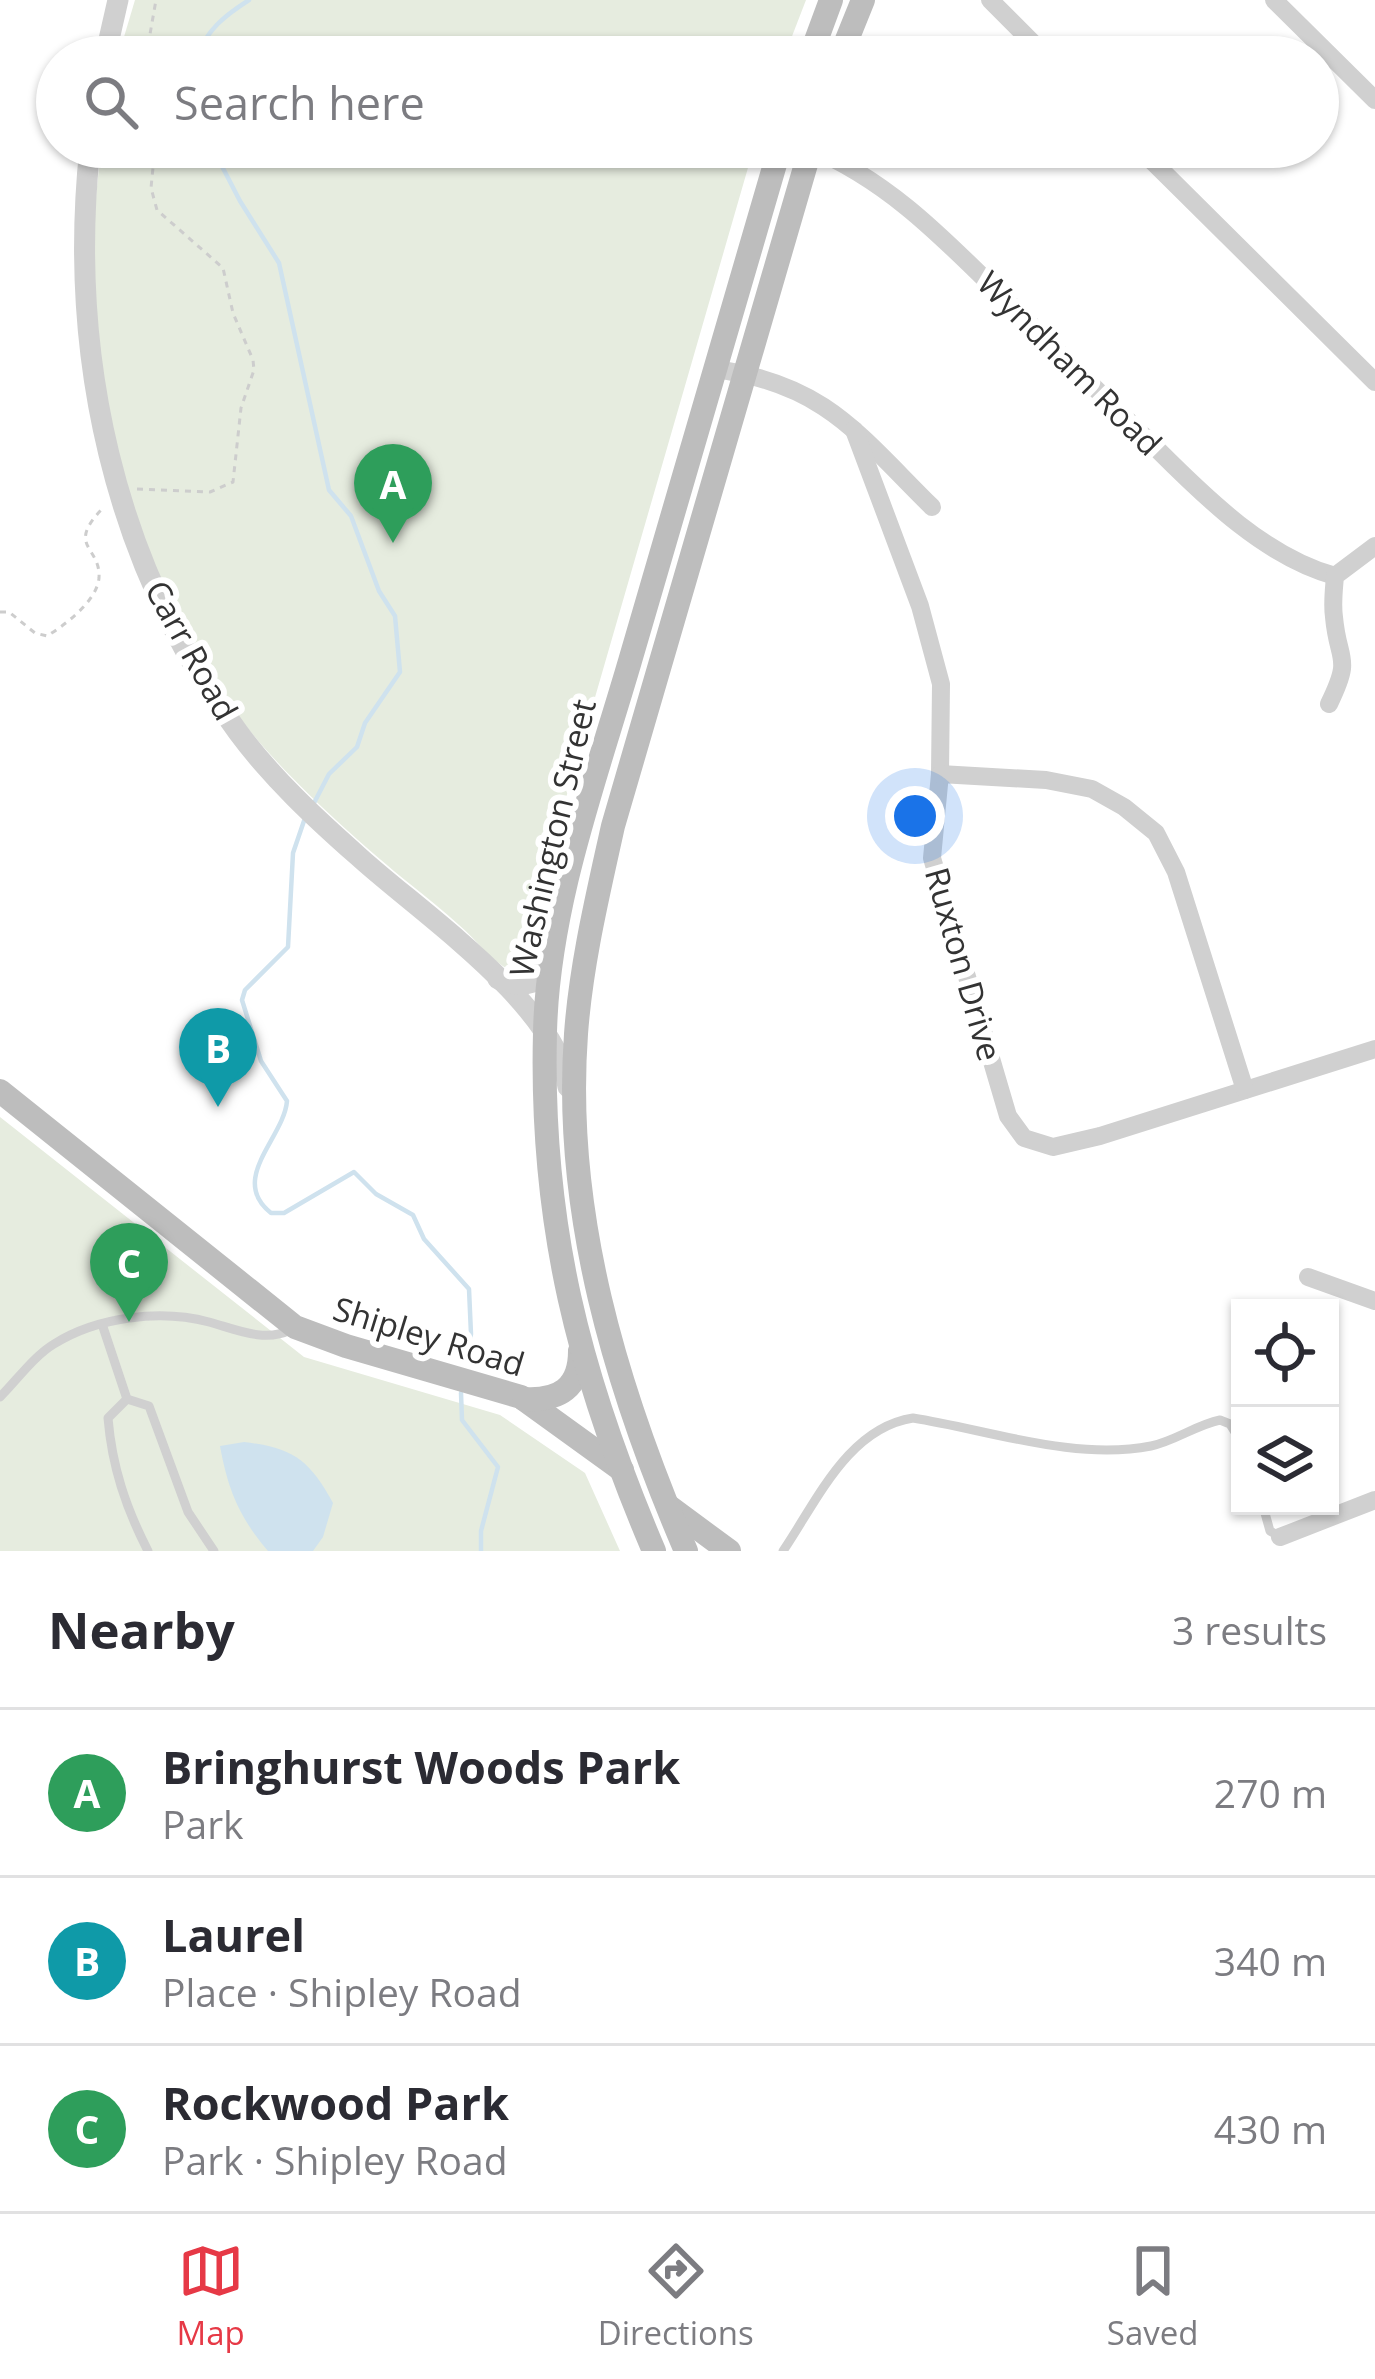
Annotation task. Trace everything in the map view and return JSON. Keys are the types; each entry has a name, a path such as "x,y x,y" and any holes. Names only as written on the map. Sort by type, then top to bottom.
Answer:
{"main road":[{"path":"818,36 831,0"},
{"path":"848,36 863,0"},
{"name":"Washington Street","path":"654,1551 619,1468 580,1351 560,1260 539,1018 582,825 774,168"},
{"name":"Washington Street","path":"686,1551 604,1325 575,1157 576,1034 613,826 804,168"},
{"name":"Shipley Road","path":"0,1090 295,1327 524,1399 729,1551"},
{"path":"524,1399 543,1400 567,1390 578,1376 580,1351"}],"street":[{"path":"110,36 118,0"},
{"path":"990,0 1026,36"},
{"path":"1274,0 1310,36"},
{"path":"1339,64 1375,100"},
{"name":"Carr Road","path":"88,168 82,251 93,378 119,494 157,595 200,675 270,772 539,1018 555,1044 567,1079 575,1157"},
{"name":"Wyndham Road","path":"855,168 934,229 1185,477 1249,532 1315,571 1335,576"},
{"path":"1159,168 1375,382"},
{"path":"715,369 788,386 820,401 932,507"},
{"name":"Ruxton Drive","path":"854,430 920,606 941,684 940,774 932,858 1008,1116 1024,1138 1053,1147 1100,1136 1375,1048"},
{"path":"1329,704 1344,674 1334,619 1335,576 1375,546"},
{"path":"940,774 1046,780 1092,789 1156,833 1176,872 1245,1090"},
{"path":"497,978 521,985 533,982 553,950"},
{"path":"539,1018 567,1001 584,973"},
{"path":"1308,1277 1375,1301"},
{"path":"1280,1537 1375,1498"}],"lane":[{"path":"0,1397 52,1344 121,1318 196,1318 261,1336 278,1336 295,1327"},
{"path":"102,1324 127,1399"},
{"path":"127,1399 107,1418 111,1455 128,1510 148,1551"},
{"path":"127,1399 149,1406 188,1512 214,1551"},
{"path":"783,1551 852,1450 890,1421 913,1418 1057,1446 1106,1449 1147,1447 1220,1420 1231,1426"},
{"path":"1265,1515 1270,1532 1280,1537"}],"path":[{"path":"150,36 156,0"},
{"path":"0,613 9,612 46,636 62,627 98,582 86,529 119,494 129,489 210,492 233,482 253,360 233,313 223,268 157,210 151,188 153,168"}],"shaded area":[{"path":"135,0 806,0 792,36 124,36"},
{"path":"100,168 748,168 546,867 531,972 522,976 496,960 346,829 246,726 204,665 168,598 139,526 117,451 102,374 95,221"},
{"path":"0,1117 304,1357 500,1415 585,1473 620,1551 0,1551"}],"water":[{"path":"244,1442 288,1453 307,1466 324,1488 333,1503 323,1537 313,1551 268,1551 249,1526 231,1490 220,1446"}],"waterway":[{"path":"208,36 249,0"},
{"path":"223,168 279,263 329,490 351,516 379,591 395,616 400,672 365,723 357,747 329,774 314,803"},
{"path":"305,818 293,853 288,947 245,990 242,1000 261,1061 287,1101 256,1172 259,1200 271,1213 284,1213 354,1172 376,1194 413,1215 424,1239 469,1289 467,1361"},
{"path":"461,1393 462,1420 498,1467 481,1531 481,1551"}],"place":[{"name":"Bringhurst Woods Park","path":"393,543"},
{"name":"Laurel","path":"218,1107"},
{"name":"Rockwood Park","path":"129,1322"}]}
